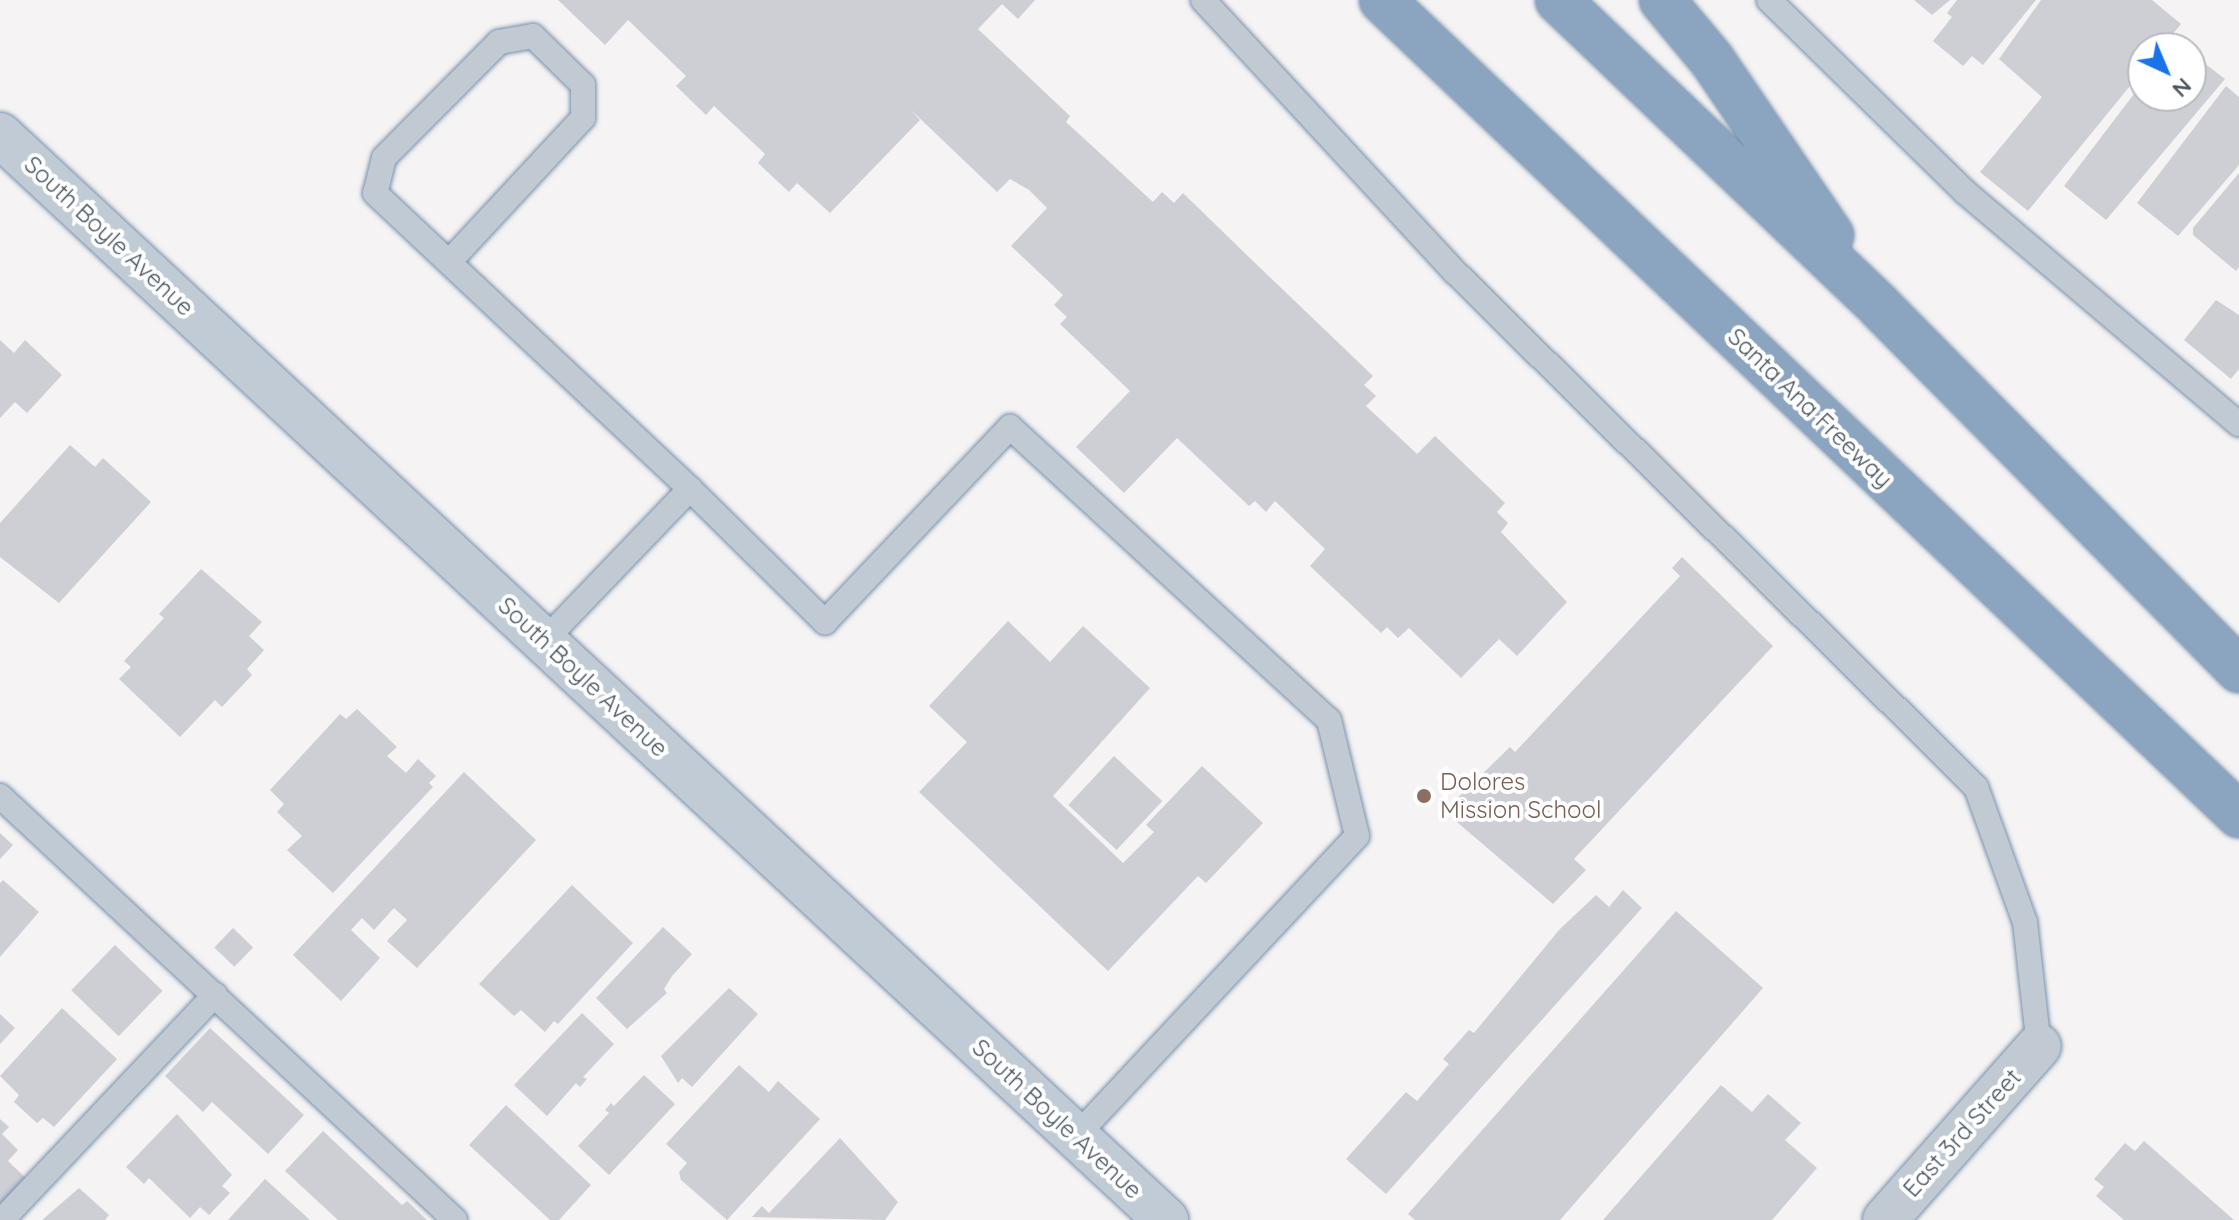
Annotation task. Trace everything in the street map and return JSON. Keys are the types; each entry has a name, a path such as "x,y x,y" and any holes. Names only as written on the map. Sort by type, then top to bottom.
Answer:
{"highway":[{"name":"Santa Ana Freeway","path":"1382,0 2239,815"},
{"path":"1558,0 1880,307 2239,670"},
{"path":"1662,0 1712,60 1880,307"},
{"path":"2207,785 2239,841"}],"main road":[{"name":"South Boyle Avenue","path":"0,135 1166,1220"}],"street":[{"name":"East 3rd Street","path":"1885,1220 2039,1046"}],"lane":[{"path":"1203,0 1456,273 1976,787 2025,922 2039,1046"},
{"path":"1769,0 1965,192 2239,424"},
{"path":"451,260 583,118 583,85 533,36 499,42 384,158 375,193 451,260 825,622 1010,427 1329,720 1357,836 1076,1136"},
{"path":"544,641 690,489"},
{"path":"0,796 455,1220"},
{"path":"2,1220 215,995"}],"building":[{"path":"558,0 1035,0 1018,19 1002,4 978,29 1070,116 1066,122 1153,202 1162,192 1174,203 1183,193 1373,376 1364,385 1376,396 1366,406 1417,454 1435,436 1505,503 1497,512 1508,523 1501,532 1567,602 1517,656 1499,639 1461,678 1409,628 1398,638 1387,627 1381,633 1310,566 1325,549 1275,501 1266,512 1255,501 1249,506 1177,438 1124,493 1076,447 1130,391 1060,324 1067,317 1054,305 1063,295 1011,246 1047,208 1029,190 1010,179 997,192 910,109 920,120 830,213 797,183 789,192 758,163 765,154 714,106 706,115 676,86 686,76 628,20 605,45"},
{"path":"1914,0 1950,0 1932,15"},
{"path":"1957,0 2036,0 1983,65 1972,56 1963,66 1933,41 1952,17 1947,13"},
{"path":"2041,0 2152,0 2181,24 2174,32 2127,32 2127,90 2028,211 1980,172 2042,97 1999,59"},
{"path":"2207,65 2225,79 2207,100"},
{"path":"2226,86 2239,97 2239,165 2178,236 2137,203"},
{"path":"2127,103 2127,112 2197,112 2106,220 2064,186"},
{"path":"2239,173 2239,267 2236,271 2193,235 2193,228"},
{"path":"2216,300 2239,315 2239,369 2231,379 2184,340"},
{"path":"0,340 14,353 25,340 62,375 27,413 15,402 0,418"},
{"path":"70,445 95,467 103,458 151,502 59,603 0,557 0,523"},
{"path":"1682,557 1773,646 1574,859 1586,870 1553,904 1444,811 1510,747 1515,752 1680,576 1672,568"},
{"path":"201,569 262,622 249,636 264,650 247,669 252,675 222,707 215,700 180,737 119,679 131,667 124,661 164,618 159,614"},
{"path":"1008,621 1050,662 1083,626 1150,688 1053,796 1123,863 1154,832 1146,825 1202,766 1263,823 1206,883 1198,876 1108,971 919,792 967,742 929,706"},
{"path":"357,709 397,747 387,756 406,773 418,759 436,776 429,783 433,787 333,893 287,850 302,836 277,812 284,804 270,790 340,714 346,719"},
{"path":"1114,756 1162,801 1117,850 1068,805"},
{"path":"464,772 536,840 417,968 387,941 407,920 394,908 374,930 362,918 351,930 380,958 341,1001 293,955"},
{"path":"0,833 13,845 0,859"},
{"path":"3,880 39,912 0,957 0,883"},
{"path":"572,885 633,943 558,1024 554,1021 545,1032 521,1010 514,1016 479,984"},
{"path":"1623,890 1642,908 1386,1194 1346,1159 1406,1092 1417,1101 1449,1064 1443,1059 1469,1030 1474,1033 1559,930 1596,895 1609,907"},
{"path":"1676,911 1763,988 1560,1220 1415,1220 1408,1214"},
{"path":"663,927 692,954 672,976 664,989 667,993 627,1029 596,998"},
{"path":"233,928 253,947 234,967 214,947"},
{"path":"115,945 162,991 119,1036 71,990"},
{"path":"729,988 758,1014 692,1087 682,1078 678,1083 661,1056"},
{"path":"62,1008 117,1059 54,1127 43,1118 37,1123 14,1102 19,1095 0,1076"},
{"path":"582,1013 614,1044 583,1077 587,1079 580,1087 576,1083 547,1116 514,1085"},
{"path":"0,1014 15,1028 0,1044"},
{"path":"210,1028 304,1115 268,1154 212,1102 203,1112 165,1076"},
{"path":"739,1065 769,1092 778,1081 820,1119 727,1220 681,1180 679,1172 687,1163 666,1144"},
{"path":"644,1075 675,1104 609,1175 578,1146 609,1113 605,1110 611,1103 614,1106"},
{"path":"1721,1085 1752,1112 1768,1094 1801,1123 1785,1140 1817,1168 1772,1220 1603,1220"},
{"path":"506,1105 591,1185 559,1220 550,1220 469,1145"},
{"path":"177,1114 232,1175 222,1186 230,1193 209,1215 200,1207 190,1218 149,1178 144,1184 126,1167"},
{"path":"0,1119 9,1127 2,1134 18,1150 8,1161 30,1182 0,1215"},
{"path":"323,1131 402,1205 407,1201 427,1220 338,1220 285,1171"},
{"path":"840,1138 898,1202 885,1220 752,1217 762,1206 769,1213"},
{"path":"2144,1141 2234,1220 2124,1220 2096,1196 2104,1187 2094,1179 2125,1143 2135,1151"},
{"path":"265,1179 310,1220 228,1220"},
{"path":"79,1188 109,1215 105,1220 42,1220"}],"place":[{"name":"Dolores Mission School","path":"1424,796"}]}
